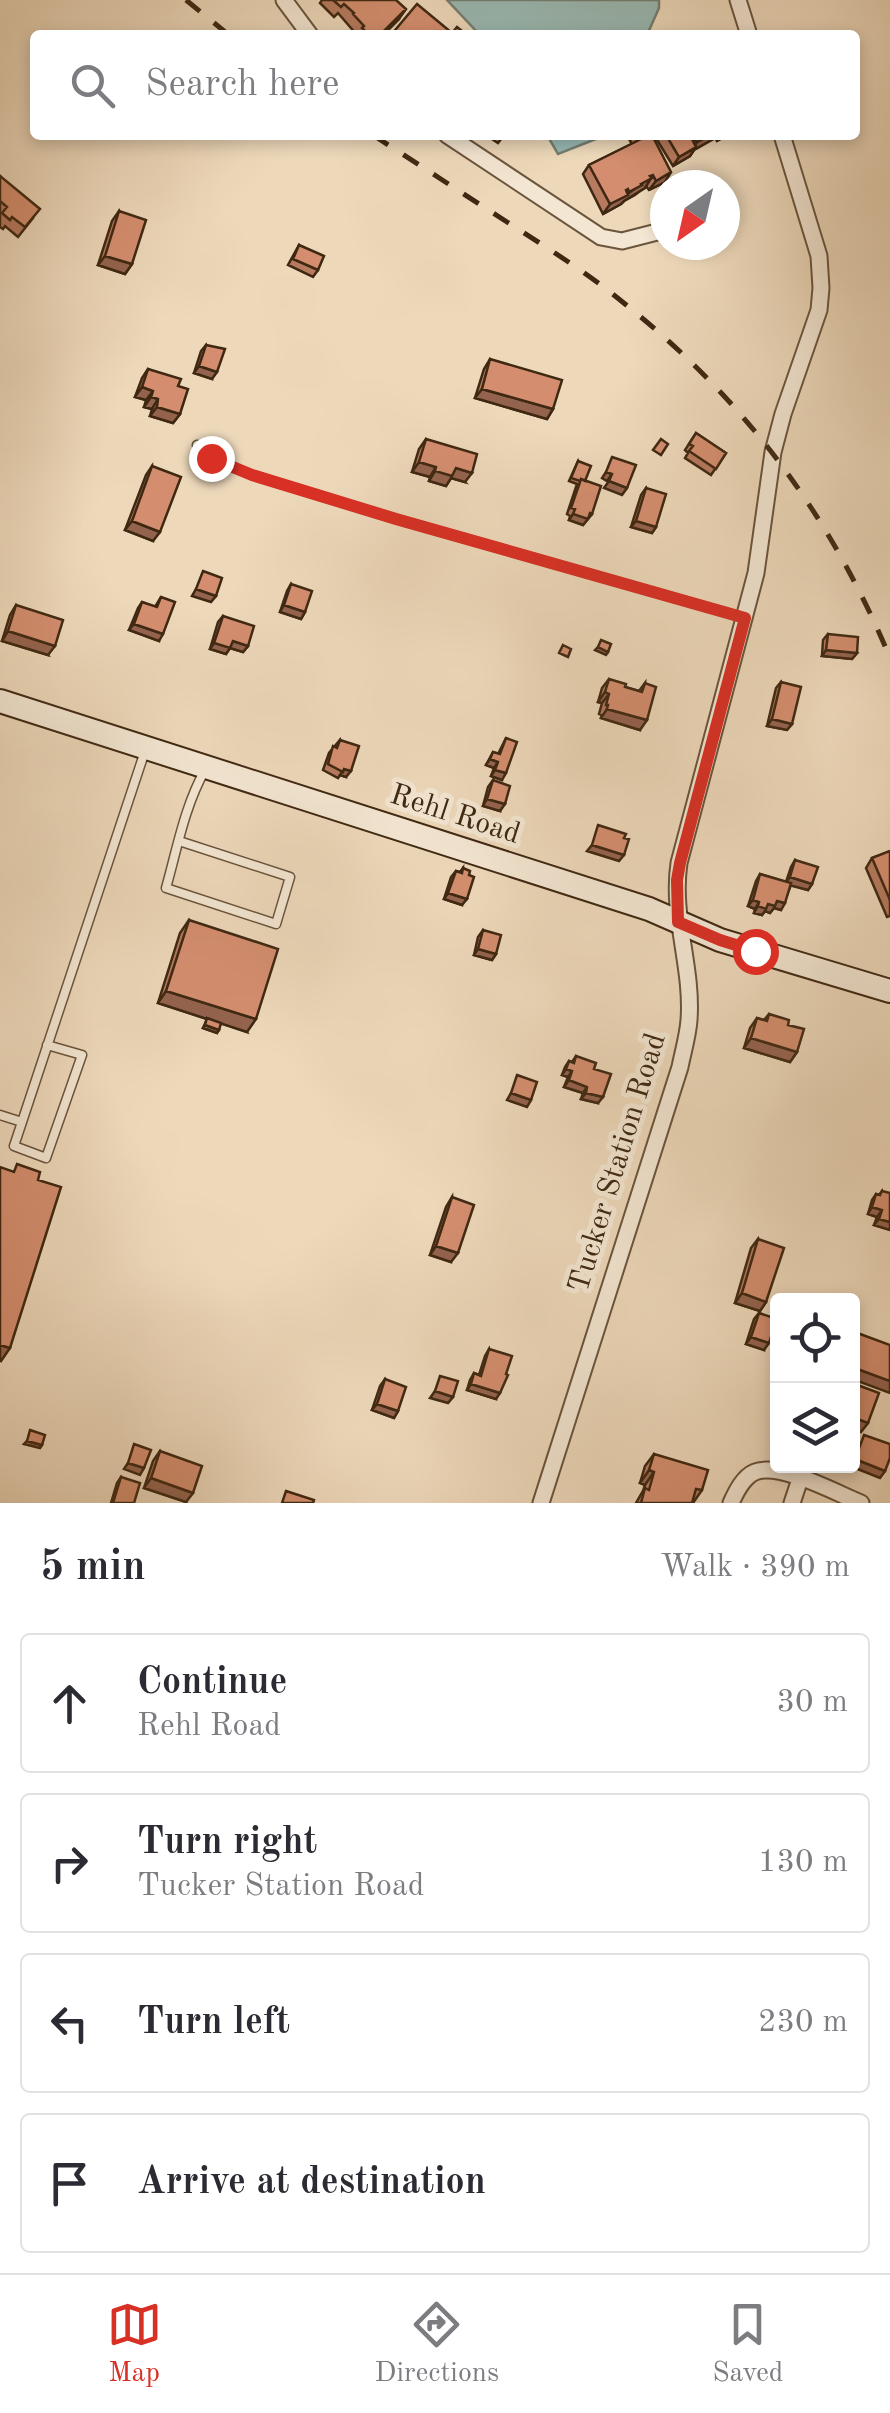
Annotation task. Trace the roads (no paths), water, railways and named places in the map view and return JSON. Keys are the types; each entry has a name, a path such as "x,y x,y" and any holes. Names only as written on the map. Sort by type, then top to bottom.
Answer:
{"street":[{"path":"284,0 306,30"},
{"path":"738,0 747,30"},
{"path":"455,140 601,237 622,241 650,234"},
{"name":"Tucker Station Road","path":"542,1503 680,1067 690,1020 678,922 680,863 756,573 773,452 819,310 819,256 784,140"},
{"name":"Rehl Road","path":"0,700 649,908 720,940 890,991"},
{"path":"731,1503 739,1486 753,1473 771,1470 861,1503"},
{"path":"792,1503 800,1479"}],"lane":[{"path":"197,444 211,458 252,475 745,618"},
{"path":"48,1044 82,1055 46,1158 14,1146 146,747"},
{"path":"179,842 290,878 276,924 166,888 179,842 195,788 207,766"},
{"path":"0,1115 22,1122"}],"water":[{"path":"447,0 659,0 649,30 475,30"},
{"path":"550,140 593,140 558,154"}],"railway":[{"path":"186,0 223,30"},
{"path":"381,140 597,282 709,380 746,421 812,509 841,556 890,658"}]}
